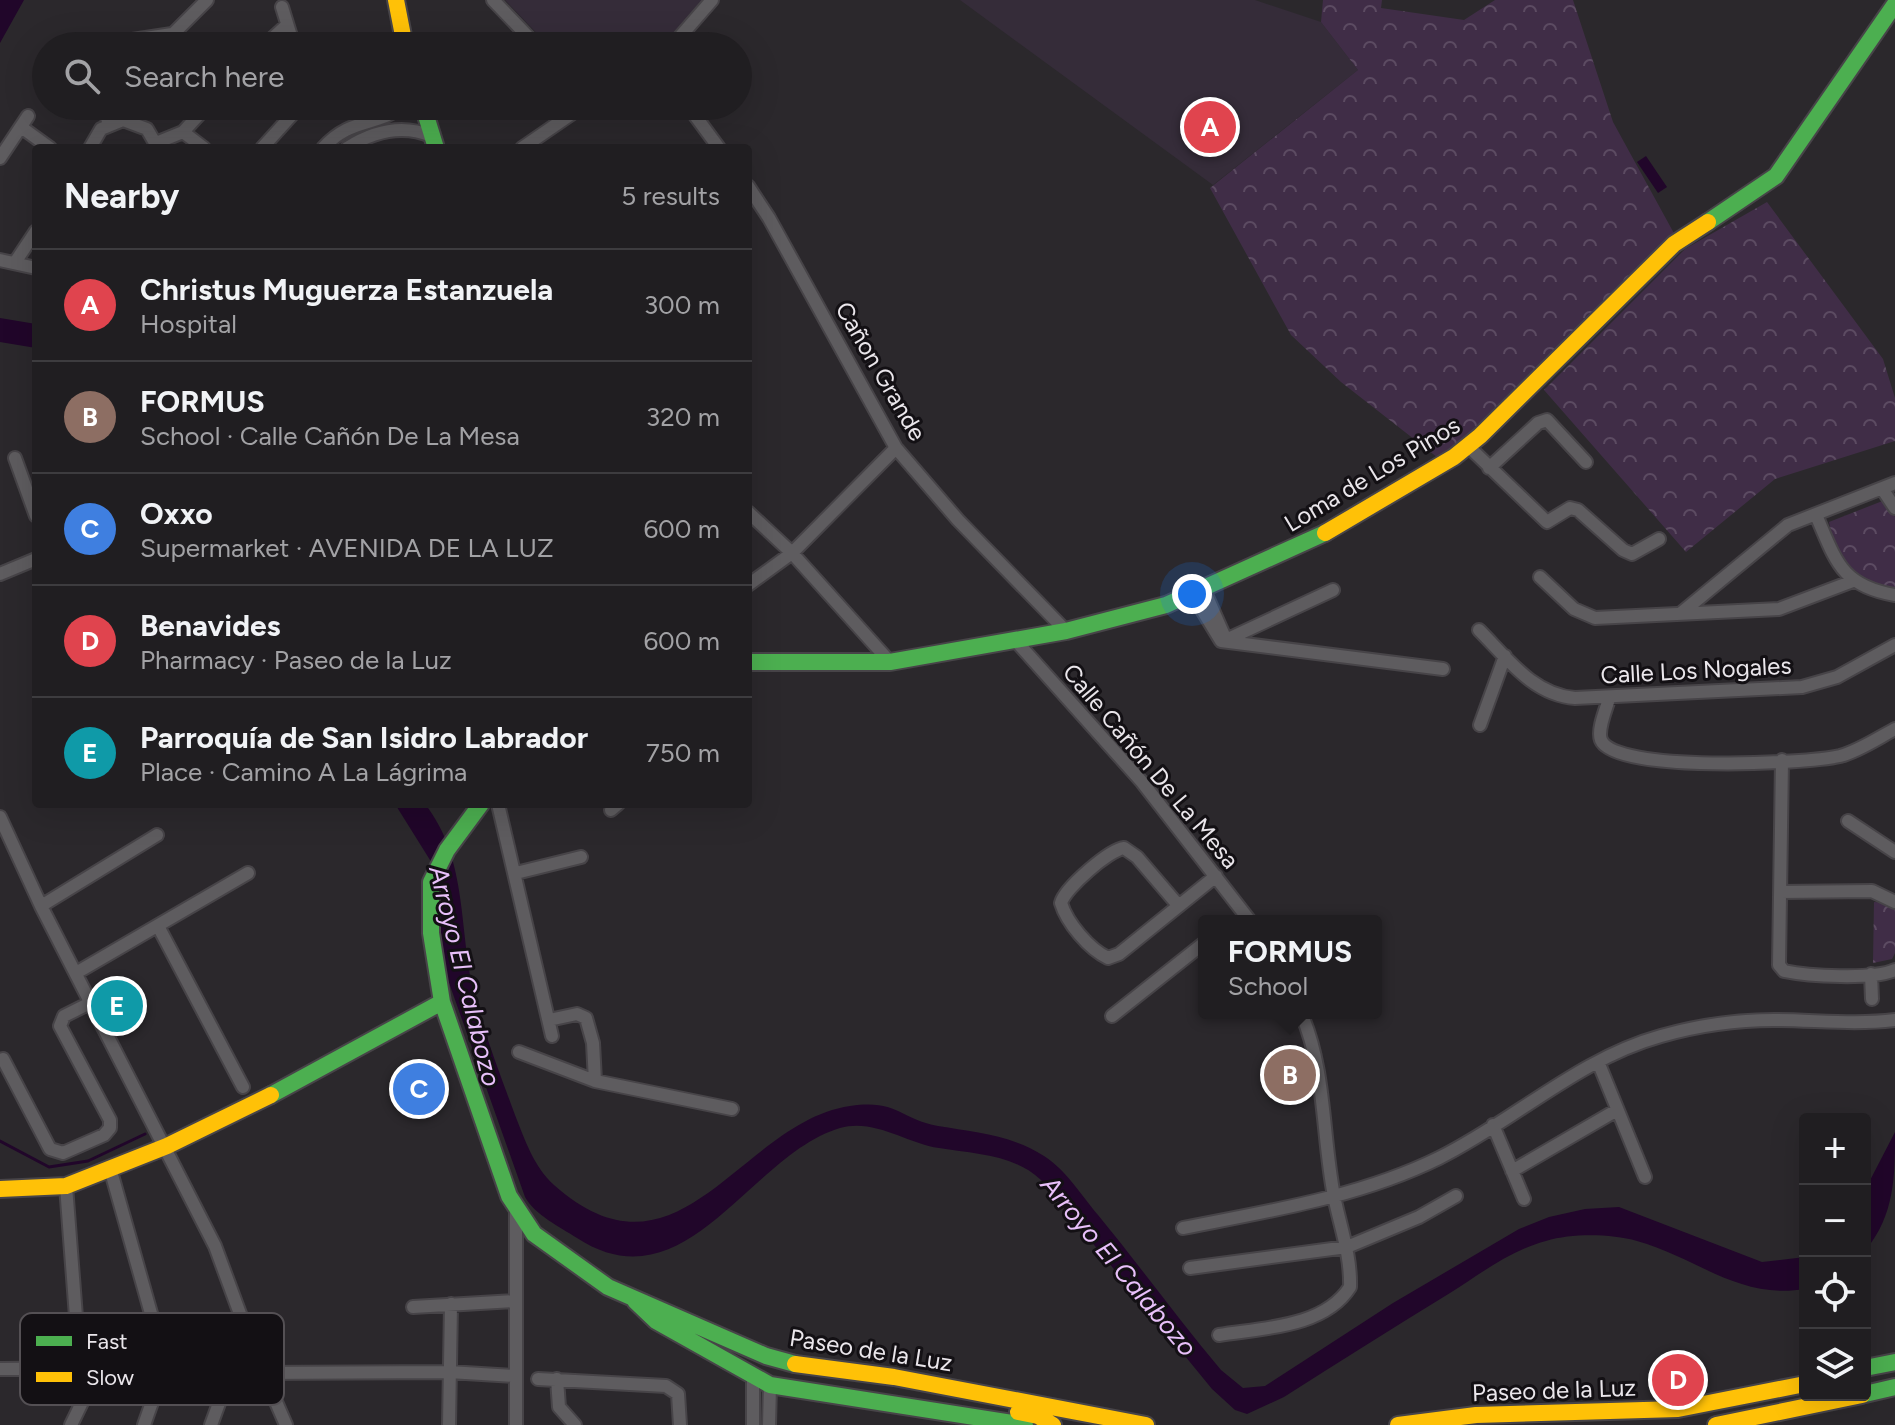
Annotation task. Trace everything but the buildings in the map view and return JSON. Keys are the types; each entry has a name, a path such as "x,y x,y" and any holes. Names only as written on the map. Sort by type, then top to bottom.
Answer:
{"street":[{"path":"174,32 207,0"},
{"path":"396,0 402,32"},
{"path":"493,0 524,32"},
{"path":"684,32 712,0"},
{"name":"Loma de Los Pinos","path":"752,662 890,662 1066,631 1199,592 1347,522 1468,446 1674,244 1749,197 1776,176 1895,4"},
{"path":"282,7 288,32"},
{"path":"279,32 286,26"},
{"path":"108,120 109,124"},
{"path":"92,144 95,136 109,124 123,120 147,129 156,144"},
{"path":"161,144 183,132 194,120"},
{"path":"266,144 287,120"},
{"path":"328,144 347,127 366,120"},
{"path":"427,120 434,142"},
{"path":"528,144 563,120"},
{"path":"698,120 716,144"},
{"path":"0,158 5,144 24,122 46,144"},
{"path":"354,144 367,136 403,128 434,142"},
{"path":"183,132 196,144"},
{"name":"Cañon Grande","path":"752,192 896,448 958,520 1066,631"},
{"path":"16,261 32,237"},
{"path":"0,260 32,267"},
{"path":"1489,468 1538,423 1547,420 1586,462"},
{"path":"1468,446 1547,522 1570,508 1578,510 1623,550 1632,554 1659,539"},
{"path":"752,582 792,553 896,448"},
{"path":"15,458 32,502"},
{"path":"1680,614 1788,525 1895,483"},
{"path":"1883,490 1895,508"},
{"path":"1816,515 1836,562 1853,581 1895,595"},
{"path":"752,516 792,553 890,662"},
{"path":"0,574 32,561"},
{"path":"1540,577 1587,617 1779,609 1853,581"},
{"path":"1226,640 1333,590"},
{"path":"1199,592 1226,640"},
{"name":"Calle Los Nogales","path":"1479,630 1546,692 1560,697 1609,699 1802,687 1837,677 1895,645"},
{"path":"1226,640 1443,669"},
{"name":"Calle Cañón De La Mesa","path":"1016,641 1142,782 1245,915"},
{"path":"1480,725 1505,656"},
{"path":"1609,699 1601,742 1614,752 1663,762 1839,756 1895,729"},
{"path":"1782,760 1777,960 1781,969 1797,973 1871,974 1895,970"},
{"path":"478,808 447,850 431,882 430,915 442,1002 516,1209 534,1234 550,1249 634,1300"},
{"path":"499,808 552,1036"},
{"path":"0,817 3,834 167,1146 215,1246 241,1313"},
{"path":"1848,821 1895,852"},
{"path":"41,906 157,835"},
{"path":"1178,905 1137,857 1124,848 1111,853 1067,891 1061,903 1066,916 1094,950 1108,958 1119,954 1216,876"},
{"path":"516,873 581,857"},
{"path":"76,973 248,873"},
{"path":"1780,892 1872,891 1895,902"},
{"path":"158,926 243,1087"},
{"path":"1112,1016 1198,948"},
{"path":"1871,974 1872,999"},
{"path":"0,1189 66,1186 167,1146 244,1110 442,1002"},
{"path":"3,1059 5,1076 56,1154 104,1135 110,1128 110,1120 60,1026 64,1016 90,1003"},
{"path":"549,1020 577,1014 586,1018 593,1043 595,1081"},
{"path":"1219,1335 1304,1320 1340,1300 1350,1287 1347,1247 1334,1195 1314,1043 1304,1019"},
{"path":"1183,1228 1334,1195 1409,1172 1477,1138 1559,1083 1660,1036 1729,1023 1774,1020 1842,1024 1895,1020"},
{"path":"519,1052 595,1081 732,1109"},
{"path":"1599,1064 1645,1177"},
{"path":"1512,1171 1617,1110"},
{"path":"1493,1125 1524,1199"},
{"path":"110,1168 149,1313"},
{"path":"66,1186 76,1313"},
{"path":"1190,1268 1347,1247 1419,1217 1456,1196"},
{"path":"516,1209 516,1425"},
{"name":"Paseo de la Luz","path":"634,1300 656,1321 770,1385 1025,1425"},
{"name":"Paseo de la Luz","path":"634,1300 663,1308 747,1349 787,1363 930,1384 1146,1425"},
{"path":"413,1307 515,1301"},
{"path":"449,1425 451,1304"},
{"path":"1871,1367 1895,1362"},
{"path":"284,1373 449,1372 515,1376"},
{"path":"753,1378 753,1425"},
{"path":"538,1379 666,1386 678,1394 680,1425"},
{"path":"557,1379 559,1407 575,1425"},
{"path":"930,1384 971,1401 1038,1416 1053,1425"},
{"path":"753,1410 769,1419 770,1385"},
{"name":"Paseo de la Luz","path":"1398,1425 1476,1420 1592,1419 1678,1409 1799,1385"},
{"path":"1871,1393 1895,1387"},
{"path":"1716,1425 1834,1401"},
{"path":"71,1425 81,1405"},
{"path":"144,1425 151,1405"},
{"path":"211,1425 218,1405"},
{"path":"278,1405 286,1425"},
{"path":"1064,1425 1072,1422 1091,1425"}],"shaded area":[{"path":"505,0 704,0 678,32 536,32"},
{"path":"960,0 1255,0 1321,22 1358,70 1213,185"}],"green space":[{"path":"1323,0 1382,0 1381,8 1464,20 1495,0 1573,0 1613,122 1676,237 1442,461 1341,382 1291,335 1210,188 1358,70 1321,22"},
{"path":"1767,202 1883,359 1895,398 1895,441 1775,479 1686,552 1544,390 1685,249"},
{"path":"1885,500 1895,517 1895,591 1867,582 1849,569 1837,550 1829,522"},
{"path":"1874,902 1889,903 1895,909 1895,953 1892,959 1873,963"}],"water":[{"path":"0,0 24,0 0,43"},
{"path":"1646,156 1667,187 1658,193 1637,162"},
{"path":"0,318 32,323 32,347 0,342"},
{"name":"Arroyo El Calabozo","path":"398,808 428,808 449,849 456,873 470,973 484,1028 531,1153 554,1185 598,1214 638,1222 674,1213 708,1193 775,1141 811,1119 850,1106 889,1107 925,1123 1006,1139 1044,1156 1066,1176 1221,1370 1243,1388 1265,1386 1393,1303 1519,1229 1549,1217 1585,1209 1619,1207 1762,1262 1799,1258 1799,1290 1781,1291 1738,1283 1637,1241 1592,1235 1557,1238 1508,1256 1284,1397 1247,1414 1235,1410 1212,1389 1041,1180 1018,1165 993,1156 939,1148 865,1126 840,1128 807,1143 684,1242 651,1255 616,1255 577,1238 535,1209 525,1197 448,980 430,860"},
{"path":"1895,1132 1888,1209 1871,1243 1871,1185 1871,1178"}],"waterway":[{"path":"0,1141 49,1167 88,1161 145,1134"}],"traffic: fast":[{"path":"1708,222 1776,176 1895,4"},
{"path":"427,120 435,144"},
{"path":"752,662 890,662 1066,631 1166,605 1325,533"},
{"path":"478,808 447,850 431,882 431,933 442,1002 509,1196 534,1234 608,1287 766,1356 795,1364"},
{"path":"271,1095 442,1002"},
{"path":"635,1301 656,1321 770,1385 1025,1425"},
{"path":"1871,1367 1895,1362"},
{"path":"1871,1393 1895,1387"}],"traffic: slow":[{"path":"396,0 402,32"},
{"path":"1325,533 1454,457 1480,436 1674,244 1708,222"},
{"path":"0,1189 66,1186 167,1146 271,1095"},
{"path":"795,1364 894,1377 1146,1425"},
{"path":"1398,1425 1476,1415 1678,1409 1799,1385"},
{"path":"1716,1425 1833,1401"},
{"path":"1018,1412 1038,1416 1053,1425"}],"place":[{"name":"Christus Muguerza Estanzuela","path":"1210,127"},
{"name":"Parroquía de San Isidro Labrador","path":"117,1006"},
{"name":"FORMUS","path":"1290,1075"},
{"name":"Oxxo","path":"419,1089"},
{"name":"Benavides","path":"1678,1380"}]}
